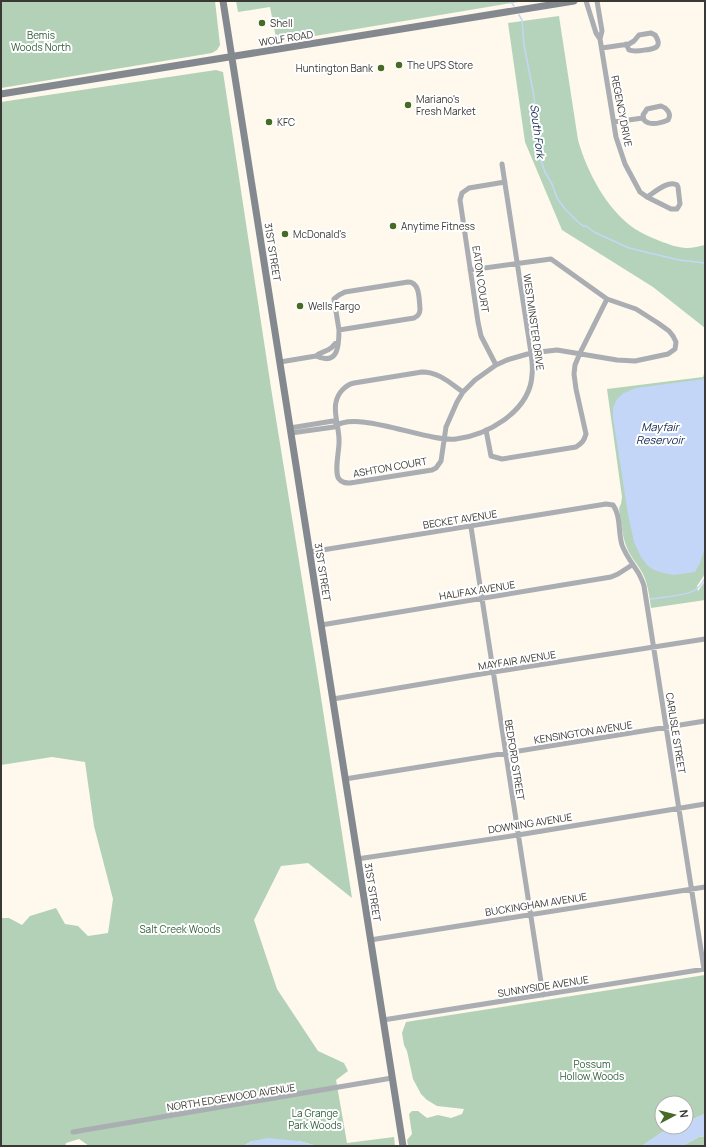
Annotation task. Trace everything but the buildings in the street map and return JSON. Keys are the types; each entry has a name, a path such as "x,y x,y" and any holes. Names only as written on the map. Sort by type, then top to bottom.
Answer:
{"main road":[{"name":"31ST STREET","path":"223,1 403,1146"},
{"name":"WOLF ROAD","path":"1,94 574,1"}],"street":[{"name":"REGENCY DRIVE","path":"586,1 602,48 614,122 625,164 640,192 647,197 671,209 679,207 680,202 678,187 675,184 668,184 647,197"},
{"name":"REGENCY DRIVE","path":"597,1 602,31 600,40"},
{"path":"602,48 626,44 634,41 639,36 651,33 657,37 658,46 654,49 636,52 629,50 626,44"},
{"path":"661,106 666,108 669,113 669,118 665,121 648,124 642,118 645,111 649,108 661,106"},
{"path":"614,122 642,118"},
{"name":"WESTMINSTER DRIVE","path":"291,430 334,426 338,423 374,423 418,434 454,439 467,437 486,430 510,415 520,405 528,392 532,375 531,353 502,164"},
{"name":"EATON COURT","path":"496,365 482,336 478,322 460,200 462,193 469,188 505,182"},
{"path":"470,270 551,259 606,300 575,365 574,374 576,389 586,434 582,443 576,447 502,459 491,456 486,430"},
{"path":"316,356 328,359 333,357 337,352 339,330 334,299 339,295 345,292 408,282 413,283 417,287 420,309 417,317 339,330"},
{"name":"ASHTON COURT","path":"338,423 339,440 336,473 339,480 345,483 432,470 441,462 444,438 450,417 463,392 496,365 531,353 558,350 635,362 668,354 675,349 676,342 674,336 658,323 636,310 606,300"},
{"path":"280,362 316,356 329,350 335,342 338,342"},
{"path":"338,423 336,404 343,389 351,384 422,372 432,372 447,380 463,392"},
{"name":"BECKET AVENUE","path":"310,552 606,504 613,505"},
{"name":"CARLISLE STREET","path":"613,505 616,512 621,542 626,555 639,574 644,586 704,969"},
{"name":"BEDFORD STREET","path":"470,527 543,995"},
{"name":"HALIFAX AVENUE","path":"321,625 611,577 632,565"},
{"name":"MAYFAIR AVENUE","path":"333,700 493,672 705,639"},
{"name":"KENSINGTON AVENUE","path":"345,779 705,722"},
{"name":"DOWNING AVENUE","path":"357,859 518,835 705,804"},
{"name":"BUCKINGHAM AVENUE","path":"370,940 705,887"},
{"name":"SUNNYSIDE AVENUE","path":"383,1020 704,969"},
{"name":"NORTH EDGEWOOD AVENUE","path":"72,1132 392,1078"}],"green space":[{"name":"Bemis Woods North","path":"1,1 215,1 220,45 217,50 212,53 1,88"},
{"path":"236,1 524,1 279,42 276,38 270,7 238,12"},
{"path":"559,16 578,140 587,165 607,201 625,221 635,229 654,239 677,247 689,248 705,245 705,328 653,287 562,230 525,142 508,23"},
{"name":"Salt Creek Woods","path":"216,70 223,72 271,388 352,898 308,863 281,866 254,920 277,989 318,1051 344,1063 348,1071 336,1080 347,1143 394,1137 395,1146 317,1146 299,1141 252,1141 243,1146 89,1146 79,1139 66,1143 65,1146 1,1146 1,918 9,918 22,925 30,916 56,908 65,924 78,926 88,936 108,933 113,899 94,826 85,762 52,757 1,765 1,102"},
{"name":"Mayfair Reservoir","path":"705,371 705,574 697,586 698,591 705,581 705,600 651,608 645,578 628,551 623,534 619,508 622,497 607,389 703,377"},
{"name":"Possum Hollow Woods","path":"705,975 705,1114 694,1119 694,1095 654,1095 654,1135 658,1135 642,1146 408,1146 407,1140 412,1134 409,1114 412,1111 418,1111 427,1118 438,1115 451,1118 462,1114 464,1109 437,1106 421,1094 413,1079 407,1051 404,1045 402,1033 406,1022"},
{"path":"705,1136 705,1146 682,1146 699,1137"}],"water":[{"name":"Mayfair Reservoir","path":"705,379 705,548 695,572 674,575 654,570 648,566 641,557 634,542 628,514 613,417 613,408 617,399 624,393 636,388"},
{"path":"705,1114 705,1136 699,1137 682,1146 642,1146 658,1135 694,1135 694,1119"},
{"path":"268,1138 299,1141 317,1146 243,1146 252,1141"}],"waterway":[{"name":"South Fork","path":"510,1 514,6"},
{"name":"South Fork","path":"519,15 522,20 524,45 534,96 541,161 557,198 565,209 583,226 586,226 594,232 629,248 679,260 705,263"},
{"path":"651,599 691,592 695,590 705,578"}],"place":[{"name":"Shell","path":"262,23"},
{"name":"The UPS Store","path":"399,65"},
{"name":"Huntington Bank","path":"381,68"},
{"name":"Mariano's Fresh Market","path":"408,105"},
{"name":"KFC","path":"269,122"},
{"name":"Anytime Fitness","path":"393,226"},
{"name":"McDonald's","path":"285,234"},
{"name":"Wells Fargo","path":"300,306"}],"park label":[{"name":"La Grange Park Woods","path":"315,1118"}]}
